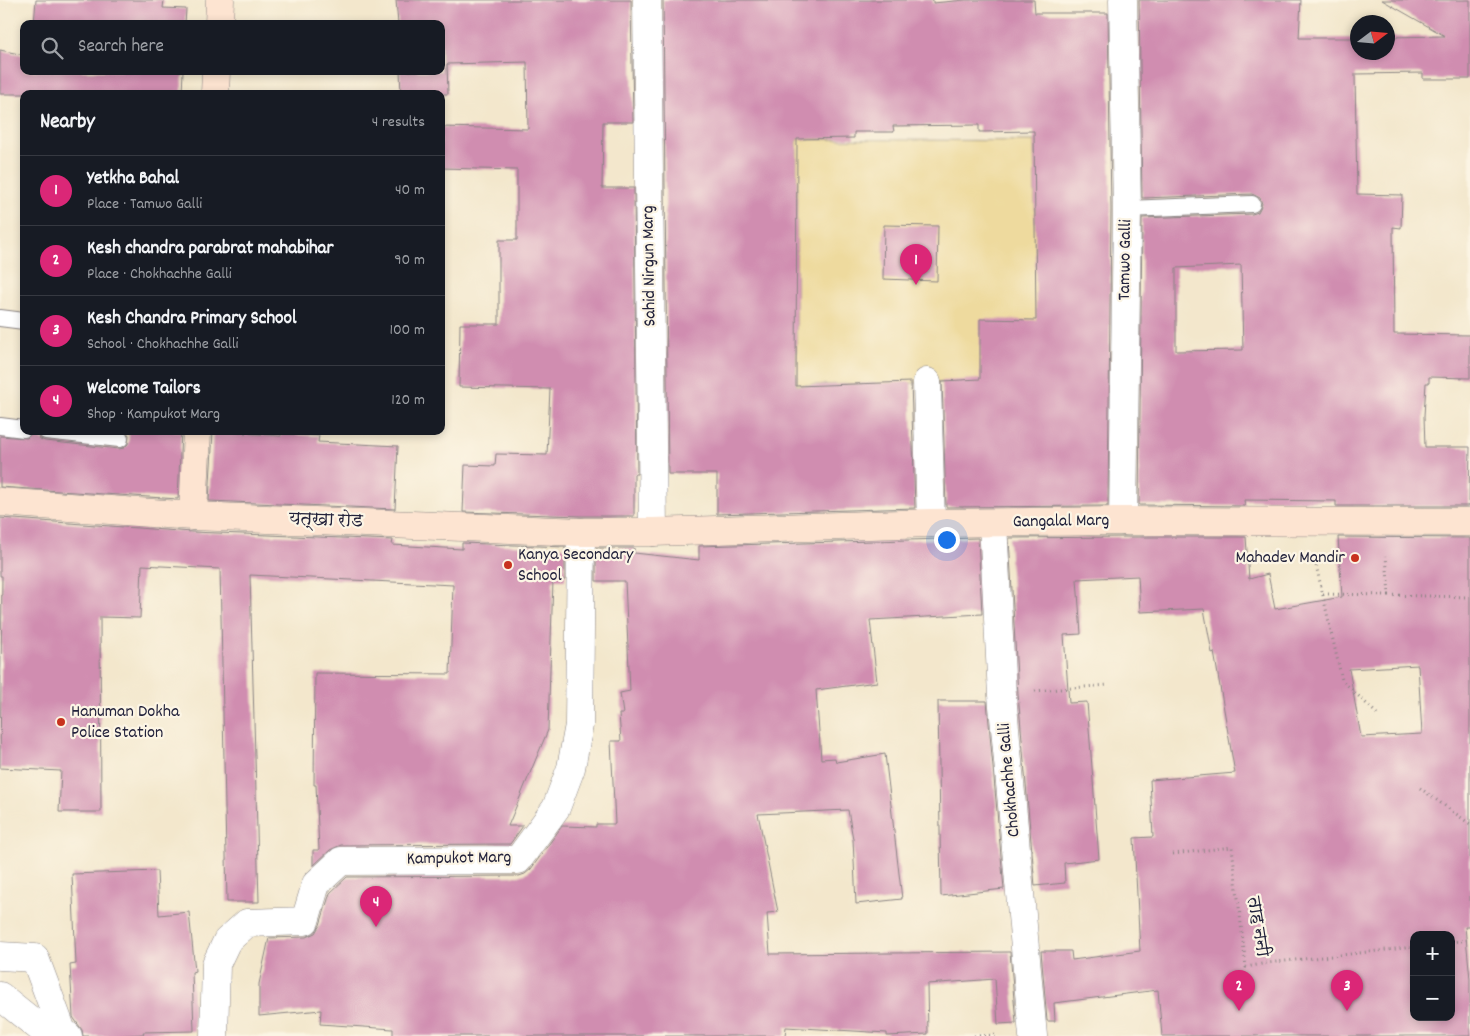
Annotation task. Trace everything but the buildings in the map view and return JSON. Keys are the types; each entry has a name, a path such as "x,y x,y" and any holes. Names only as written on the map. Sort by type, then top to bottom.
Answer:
{"street":[{"path":"219,20 220,0"},
{"name":"Sahid Nirgun Marg","path":"647,0 653,532"},
{"name":"Tamwo Galli","path":"1123,0 1126,209 1123,521"},
{"path":"215,90 216,75"},
{"path":"926,382 931,523"},
{"path":"193,516 197,435"},
{"name":"यत्खा रोड","path":"0,502 193,516 581,532 653,532"},
{"name":"Gangalal Marg","path":"653,532 931,523 1123,521 1470,522"},
{"name":"Chokhachhe Galli","path":"993,523 1002,695 1033,1036"},
{"name":"Kampukot Marg","path":"214,1036 216,964 227,941 247,923 305,921 316,884 341,861 518,860 556,808 571,768 579,725 581,532"},
{"path":"0,956 35,958 62,1030 68,1036"},
{"path":"0,996 50,1036"}],"lane":[{"path":"1126,209 1252,204"},
{"path":"0,318 20,320"},
{"path":"0,426 20,428"},
{"path":"83,435 120,439"}],"path":[{"path":"1306,521 1342,680 1377,714"},
{"path":"1383,522 1389,595"},
{"path":"1323,594 1467,597"},
{"path":"1002,695 1108,685"},
{"path":"1420,788 1470,824"},
{"name":"ताह ननी","path":"1172,854 1232,848 1246,967 1410,947"},
{"path":"1455,942 1470,940"}],"sand":[{"path":"797,139 1034,141 1038,381 796,385"}],"place":[{"name":"Yetkha Bahal","path":"916,285"},
{"name":"Mahadev Mandir","path":"1355,558"},
{"name":"Kanya Secondary School","path":"508,565"},
{"name":"Hanuman Dokha Police Station","path":"61,722"},
{"name":"Welcome Tailors","path":"376,927"},
{"name":"Kesh chandra parabrat mahabihar","path":"1239,1011"},
{"name":"Kesh Chandra Primary School","path":"1347,1011"}]}
